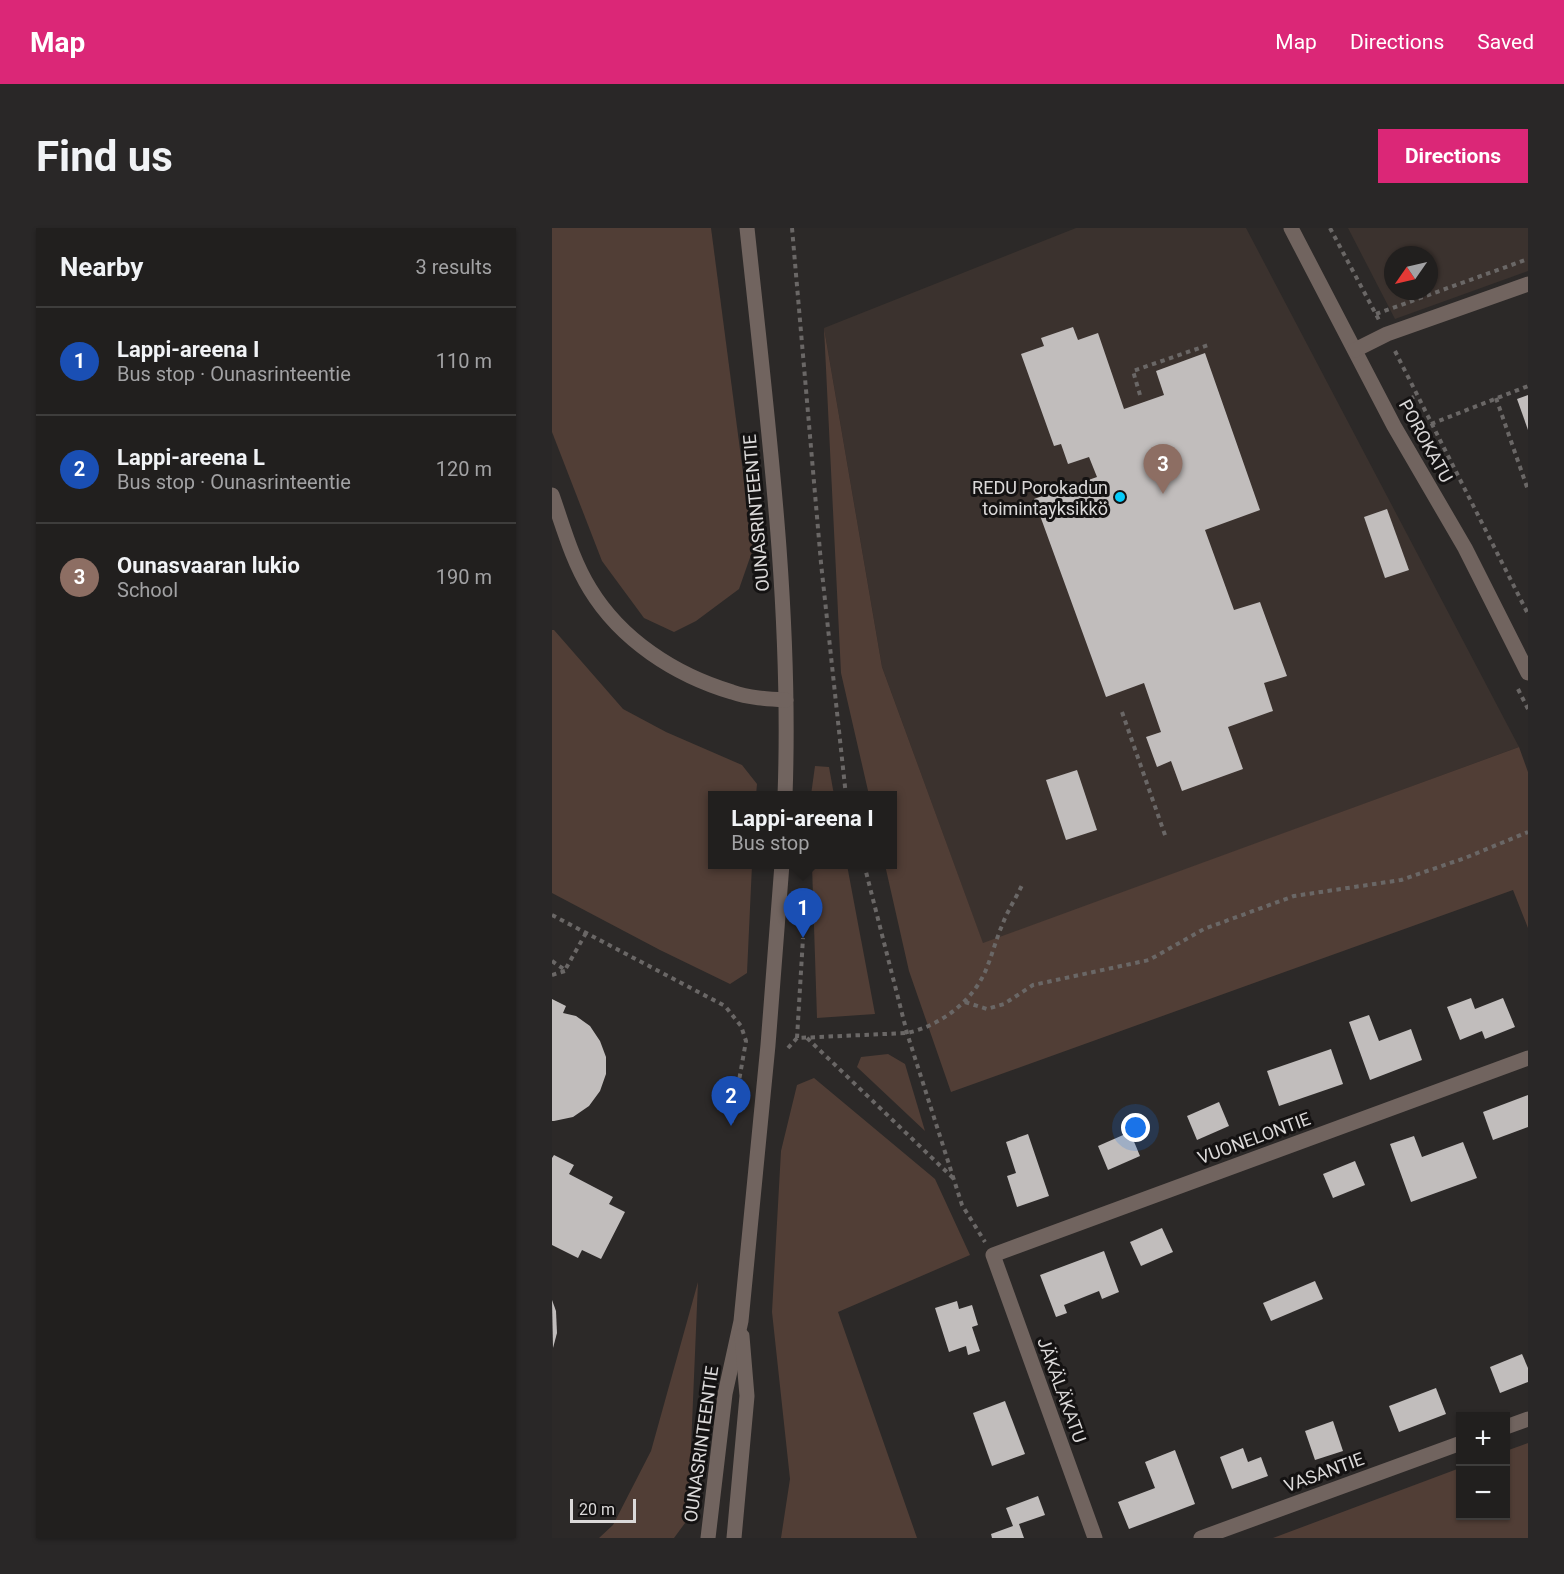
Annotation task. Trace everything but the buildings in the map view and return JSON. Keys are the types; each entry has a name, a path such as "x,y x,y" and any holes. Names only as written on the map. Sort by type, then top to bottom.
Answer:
{"street":[{"name":"OUNASRINTEENTIE","path":"747,228 776,499 786,700 785,791"},
{"name":"POROKATU","path":"1291,228 1394,426 1465,548 1528,673"},
{"path":"1355,350 1387,334 1528,284"},
{"path":"552,495 575,559 590,588 608,614 631,637 665,663 702,681 733,693 786,700"},
{"name":"OUNASRINTEENTIE","path":"708,1538 725,1394 741,1321 769,1033 782,869"},
{"name":"VUONELONTIE","path":"993,1255 1528,1058"},
{"name":"JÄKÄLÄKATU","path":"993,1255 1095,1538"},
{"name":"OUNASRINTEENTIE","path":"734,1538 747,1396 741,1321"},
{"path":"1510,1426 1528,1419"},
{"name":"VASANTIE","path":"1201,1538 1456,1445"}],"path":[{"path":"792,228 821,563 846,791"},
{"path":"1330,228 1387,334 1528,614"},
{"path":"1376,314 1528,259"},
{"path":"1140,395 1133,371 1211,344"},
{"path":"1431,424 1528,386"},
{"path":"1401,404 1416,395"},
{"path":"1496,398 1528,490"},
{"path":"1520,598 1528,595"},
{"path":"1518,689 1528,709"},
{"path":"1122,712 1166,838"},
{"path":"965,1002 987,1009 1004,1004 1033,985 1149,960 1204,929 1294,896 1401,880 1465,858 1528,832"},
{"path":"865,869 907,1033 962,1205 993,1255"},
{"path":"797,1038 907,1033 923,1030 965,1002 985,973 1002,924 1022,885"},
{"path":"552,915 725,1006 741,1026 746,1041 731,1126"},
{"path":"552,975 565,970 586,933"},
{"path":"788,1048 797,1038 803,938"},
{"path":"552,961 565,970"},
{"path":"807,1037 955,1180"}],"shaded area":[{"path":"552,228 711,228 753,549 739,589 696,621 674,632 644,618 602,561 552,432"},
{"name":"REDU Porokadun toimintayksikkö","path":"1076,228 1246,228 1519,747 983,944 882,667 824,328"},
{"path":"1348,228 1528,228 1528,271 1395,319 1385,300 1438,300 1438,246 1384,246 1384,298"},
{"path":"824,328 882,667 983,943 1519,747 1528,772 1528,928 1513,890 951,1092 909,971 886,869 897,869 897,791 868,791 841,673"},
{"path":"552,630 554,630 623,709 666,732 742,765 757,784 756,791 708,791 708,869 752,869 747,973 730,984 552,893"},
{"path":"815,766 829,767 833,791 812,791"},
{"path":"812,869 848,869 875,1014 817,1018"},
{"path":"888,1054 905,1064 925,1131 857,1067 861,1057"},
{"path":"814,1078 935,1179 970,1255 838,1312 917,1538 781,1538 790,1479 772,1312 781,1151 797,1085"},
{"path":"698,1282 688,1519 674,1538 599,1538 613,1525 651,1451"},
{"path":"1528,1443 1528,1538 1273,1538 1456,1469 1456,1520 1510,1520 1510,1450"}],"place":[{"name":"Ounasvaaran lukio","path":"1163,494"},
{"name":"REDU Porokadun toimintayksikkö","path":"1120,497"},
{"name":"Lappi-areena I","path":"803,938"},
{"name":"Lappi-areena L","path":"731,1126"}]}
